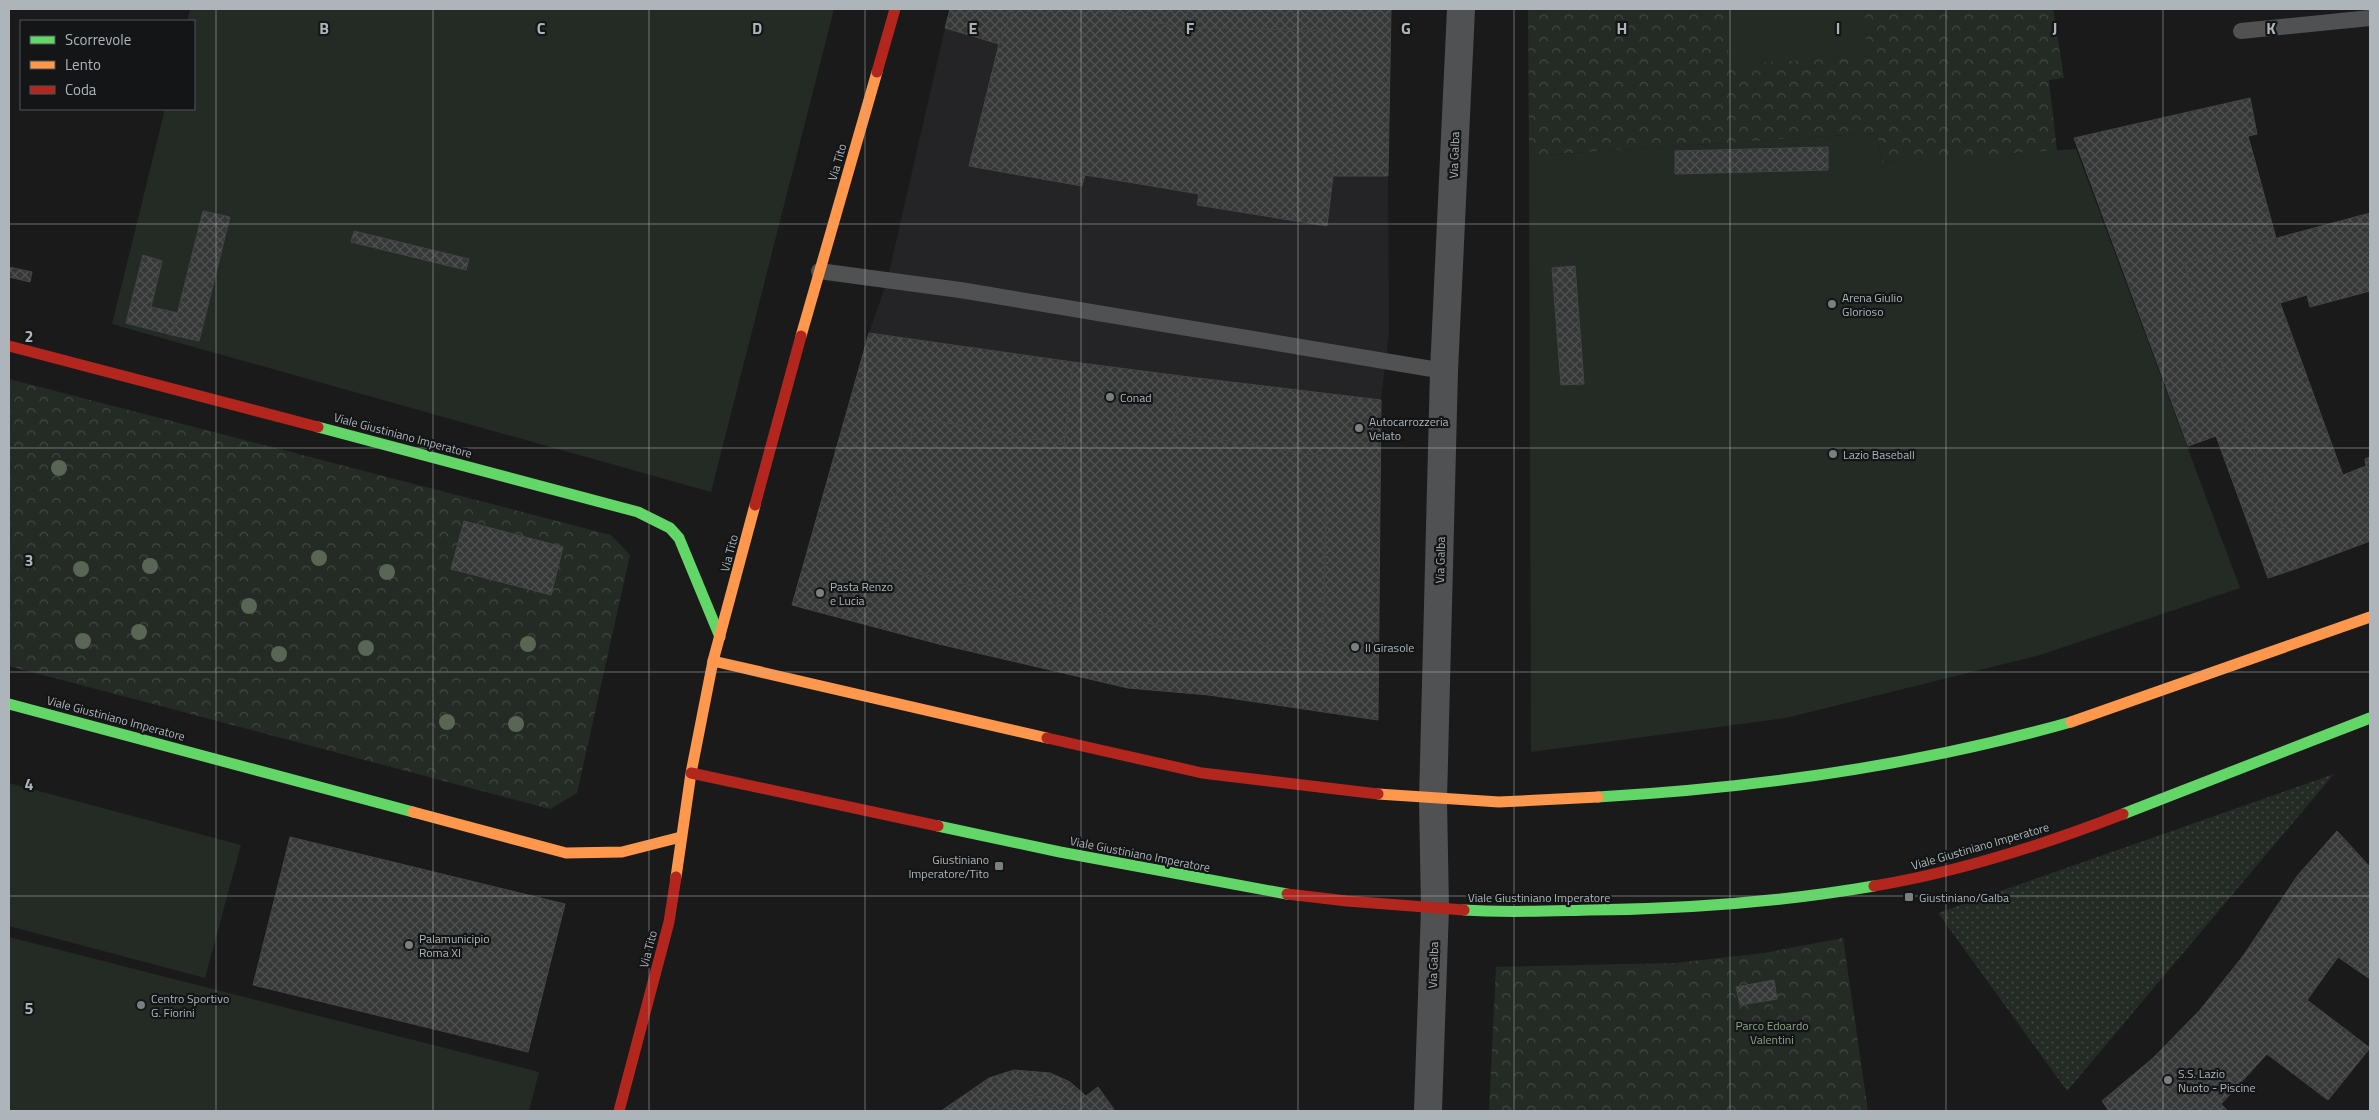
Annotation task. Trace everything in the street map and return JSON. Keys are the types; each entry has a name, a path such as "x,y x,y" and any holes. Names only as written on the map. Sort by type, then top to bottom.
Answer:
{"street":[{"name":"Via Tito","path":"619,1111 669,922 691,773 713,661 819,271 895,9"},
{"name":"Via Galba","path":"1428,1111 1435,908 1433,800 1444,371 1461,9"},
{"name":"Viale Giustiniano Imperatore","path":"9,346 638,512 670,528 679,538 720,637"},
{"path":"713,661 1202,773 1298,787 1433,800 1509,802 1669,793 1909,760 1995,743 2088,717 2370,617"},
{"name":"Viale Giustiniano Imperatore","path":"9,704 566,853 622,852 681,837"},
{"name":"Viale Giustiniano Imperatore","path":"691,773 1167,874 1258,890 1435,908 1498,912 1664,909 1835,893 1924,878 2077,832 2370,718"}],"lane":[{"path":"2240,31 2370,18"},
{"path":"819,271 960,290 1444,371"}],"shaded area":[{"path":"1014,9 1095,9 1178,27 1333,176 1388,176 1389,333 1381,400 1181,377 869,333 887,281 945,28 999,44"}],"green space":[{"path":"190,9 834,9 711,492 112,324 165,110 195,110 195,20 187,20"},
{"path":"1528,9 2053,9 2064,78 2049,80 2057,151 1882,162 1877,133 1529,156"},
{"path":"1726,9 1865,9 1867,56 1729,65"},
{"name":"Arena Giulio Glorioso","path":"1877,133 1882,162 2076,149 2240,588 2040,655 1786,718 1531,752 1529,156"},
{"path":"9,379 611,535 630,555 577,793 550,809 9,666"},
{"path":"2334,774 2067,1091 1938,913"},
{"path":"9,783 241,845 205,978 9,926"},
{"name":"Centro Sportivo G. Fiorini","path":"9,937 539,1072 529,1111 9,1111"},
{"name":"Parco Edoardo Valentini","path":"1843,938 1868,1111 1489,1111 1496,967 1675,963 1764,953"}],"building":[{"path":"950,9 1014,9 999,44 945,28"},
{"path":"1014,9 1095,9 1178,27 1332,31 1333,176 1327,226 1197,205 1199,194 1128,182 1085,175 1082,186 969,166 999,44"},
{"path":"1095,9 1391,9 1388,176 1333,176 1332,31 1178,27"},
{"path":"2250,98 2257,134 2248,136 2276,238 2184,263 2298,568 2268,578 2216,436 2188,446 2074,138"},
{"path":"1828,147 1828,170 1675,174 1675,151"},
{"path":"203,211 230,217 199,341 172,335"},
{"path":"2370,213 2370,291 2310,307 2307,295 2280,303 2343,475 2366,466 2365,459 2370,457 2370,541 2298,568 2184,263"},
{"path":"354,231 469,259 466,270 351,242"},
{"path":"143,255 162,261 151,307 178,313 172,335 126,323"},
{"path":"1575,266 1584,384 1561,385 1552,268"},
{"path":"9,267 32,272 30,282 9,277"},
{"path":"869,333 1073,362 1064,445 916,417 878,564 1097,614 1323,655 1327,457 1173,432 1181,376 1381,400 1378,720 1209,695 1128,688 939,644 792,605"},
{"path":"1073,362 1181,376 1173,432 1327,457 1323,655 1097,614 878,564 916,417 1064,445"},
{"path":"464,521 563,547 551,595 451,569"},
{"path":"2337,831 2370,867 2370,979 2338,957 2307,1000 2370,1048 2328,1100 2267,1054 2221,1104 2228,1111 2109,1111 2102,1101 2153,1058 2200,1010 2243,956 2298,875"},
{"name":"Palamunicipio Roma XI","path":"290,837 565,904 528,1052 253,985"},
{"path":"1774,980 1777,999 1740,1005 1736,987"},
{"path":"1014,1070 1050,1073 1070,1082 1086,1096 1098,1087 1115,1111 1072,1111 1057,1100 1030,1095 1001,1103 989,1111 941,1111 989,1078"},
{"path":"1030,1095 1057,1100 1072,1111 989,1111 1001,1103"}],"traffic: fast":[{"path":"318,427 638,512 670,528 679,538 720,637"},
{"path":"9,704 413,812"},
{"path":"2123,814 2370,718"},
{"path":"1598,797 1717,788 1837,772 1955,751 2071,722"},
{"path":"938,826 1060,852 1287,894"},
{"path":"1464,910 1527,911 1697,906 1804,896 1874,886"}],"traffic: slow":[{"path":"801,336 877,72"},
{"path":"676,877 691,773 713,661 755,505"},
{"path":"2071,722 2370,617"},
{"path":"713,661 1047,738"},
{"path":"1378,794 1499,802 1598,797"},
{"path":"413,812 566,853 622,852 681,837"}],"traffic: jam":[{"path":"877,72 895,9"},
{"path":"755,505 801,336"},
{"path":"9,346 318,427"},
{"path":"1047,738 1202,773 1378,794"},
{"path":"691,773 938,826"},
{"path":"1874,886 1969,865 2062,836 2123,814"},
{"path":"619,1111 669,922 676,877"},
{"path":"1287,894 1347,901 1464,910"}],"place":[{"name":"Arena Giulio Glorioso","path":"1832,304"},
{"name":"Conad","path":"1110,397"},
{"name":"Autocarrozzeria Velato","path":"1359,428"},
{"name":"Lazio Baseball","path":"1833,454"},
{"name":"Pasta Renzo e Lucia","path":"820,593"},
{"name":"Il Girasole","path":"1355,647"},
{"name":"Giustiniano Imperatore/Tito","path":"999,866"},
{"name":"Giustiniano/Galba","path":"1909,897"},
{"name":"Palamunicipio Roma XI","path":"409,945"},
{"name":"Centro Sportivo G. Fiorini","path":"141,1005"},
{"name":"S.S. Lazio Nuoto - Piscine","path":"2168,1080"}]}
